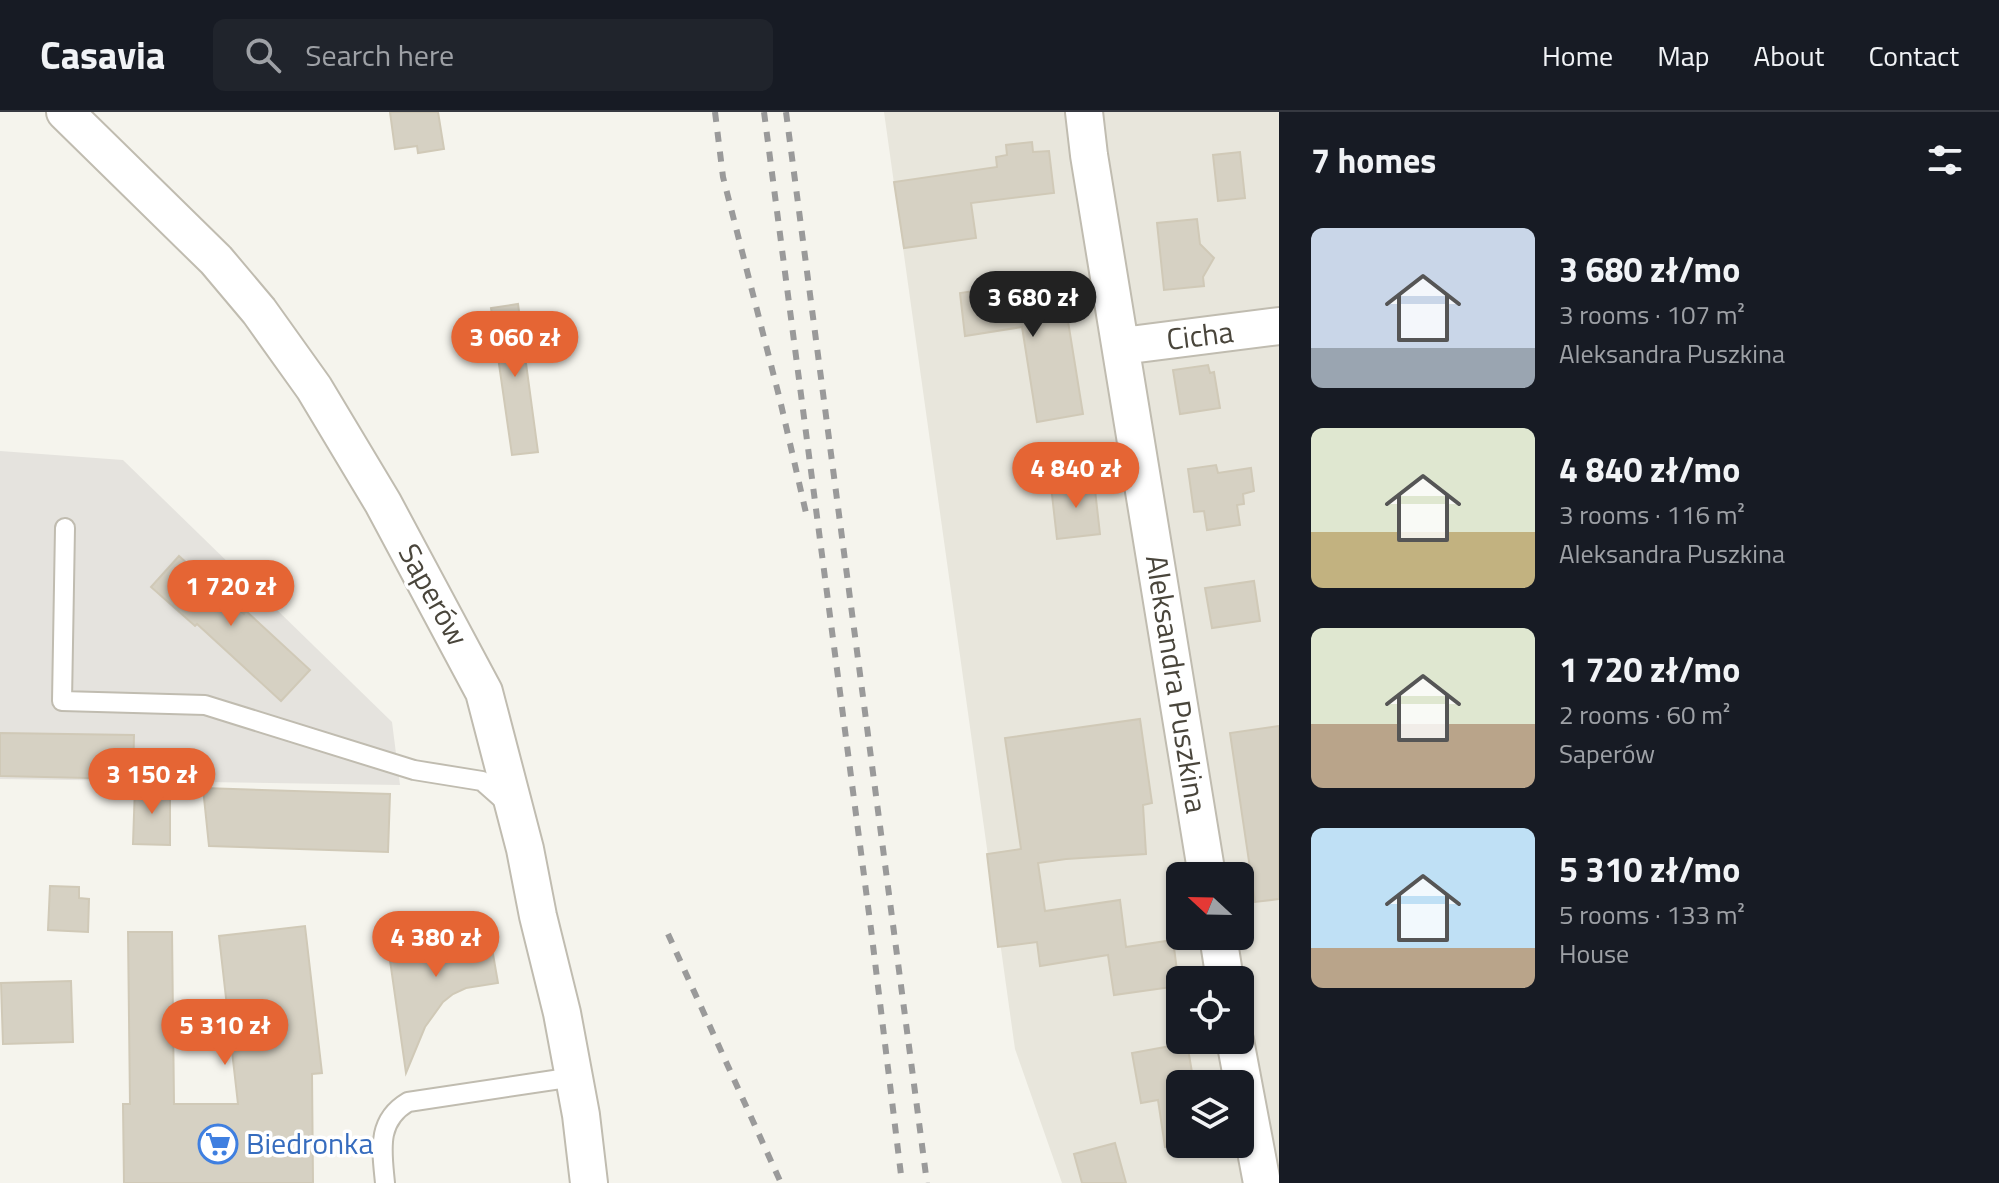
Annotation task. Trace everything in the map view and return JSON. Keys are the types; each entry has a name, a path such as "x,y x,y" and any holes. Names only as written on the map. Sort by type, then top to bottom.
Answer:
{"street":[{"name":"Saperów","path":"65,112 216,260 259,311 314,388 383,503 484,692 525,849 574,1077 589,1183"},
{"name":"Aleksandra Puszkina","path":"1084,112 1205,862"},
{"name":"Cicha","path":"1122,346 1279,326"},
{"path":"1238,1054 1262,1183"}],"lane":[{"path":"65,528 62,701 205,705 414,770 482,781 513,809"},
{"path":"385,1183 382,1144 394,1110 408,1102 574,1077"}],"shaded area":[{"path":"884,112 1279,112 1279,1183 1062,1183 1015,1049"},
{"path":"0,451 123,460 392,722 400,785 0,779"}],"building":[{"path":"390,112 438,112 444,149 418,153 417,146 395,149"},
{"path":"1032,142 1033,152 1049,151 1054,193 971,203 976,238 904,248 894,182 997,167 996,157 1007,155 1006,145"},
{"path":"1240,152 1245,198 1218,201 1213,155"},
{"path":"1197,219 1200,244 1214,258 1203,277 1204,286 1164,290 1157,223"},
{"path":"1061,278 1083,414 1037,422 1022,327 965,336 960,293"},
{"path":"518,304 538,452 512,455 491,308"},
{"path":"1208,365 1210,373 1214,372 1220,408 1180,414 1173,370"},
{"path":"1216,465 1218,473 1251,468 1254,491 1243,494 1244,504 1237,505 1240,525 1207,530 1204,511 1194,512 1188,469"},
{"path":"1094,481 1100,534 1057,539 1051,486"},
{"path":"179,556 244,614 246,611 310,670 281,701 197,624 195,626 151,587"},
{"path":"1254,581 1260,621 1212,628 1205,588"},
{"path":"1140,719 1152,803 1143,805 1146,854 1038,863 1045,911 1120,900 1126,947 1166,941 1166,950 1174,950 1176,966 1166,966 1166,988 1114,995 1108,955 1040,966 1037,942 998,947 987,854 1021,849 1005,738"},
{"path":"1279,726 1279,899 1255,902 1254,862 1249,862 1230,733"},
{"path":"0,733 134,735 133,779 0,776"},
{"path":"135,786 170,787 170,845 133,844"},
{"path":"203,788 390,794 388,852 209,846"},
{"path":"50,886 79,887 79,898 89,899 88,932 48,930"},
{"path":"305,926 322,1073 312,1074 313,1183 124,1183 123,1104 130,1104 128,932 172,932 174,1104 238,1104 219,936"},
{"path":"489,931 498,983 466,988 443,1002 425,1027 406,1073 388,946"},
{"path":"71,981 73,1042 3,1044 1,983"},
{"path":"1166,1047 1166,1054 1189,1054 1192,1070 1166,1070 1166,1147 1158,1100 1141,1103 1132,1053"},
{"path":"1115,1143 1126,1183 1082,1183 1074,1154"}],"railway":[{"path":"715,112 723,177 806,513"},
{"path":"764,112 902,1183"},
{"path":"786,112 927,1183"},
{"path":"668,934 781,1183"}],"place":[{"name":"Biedronka","path":"218,1144"}]}
